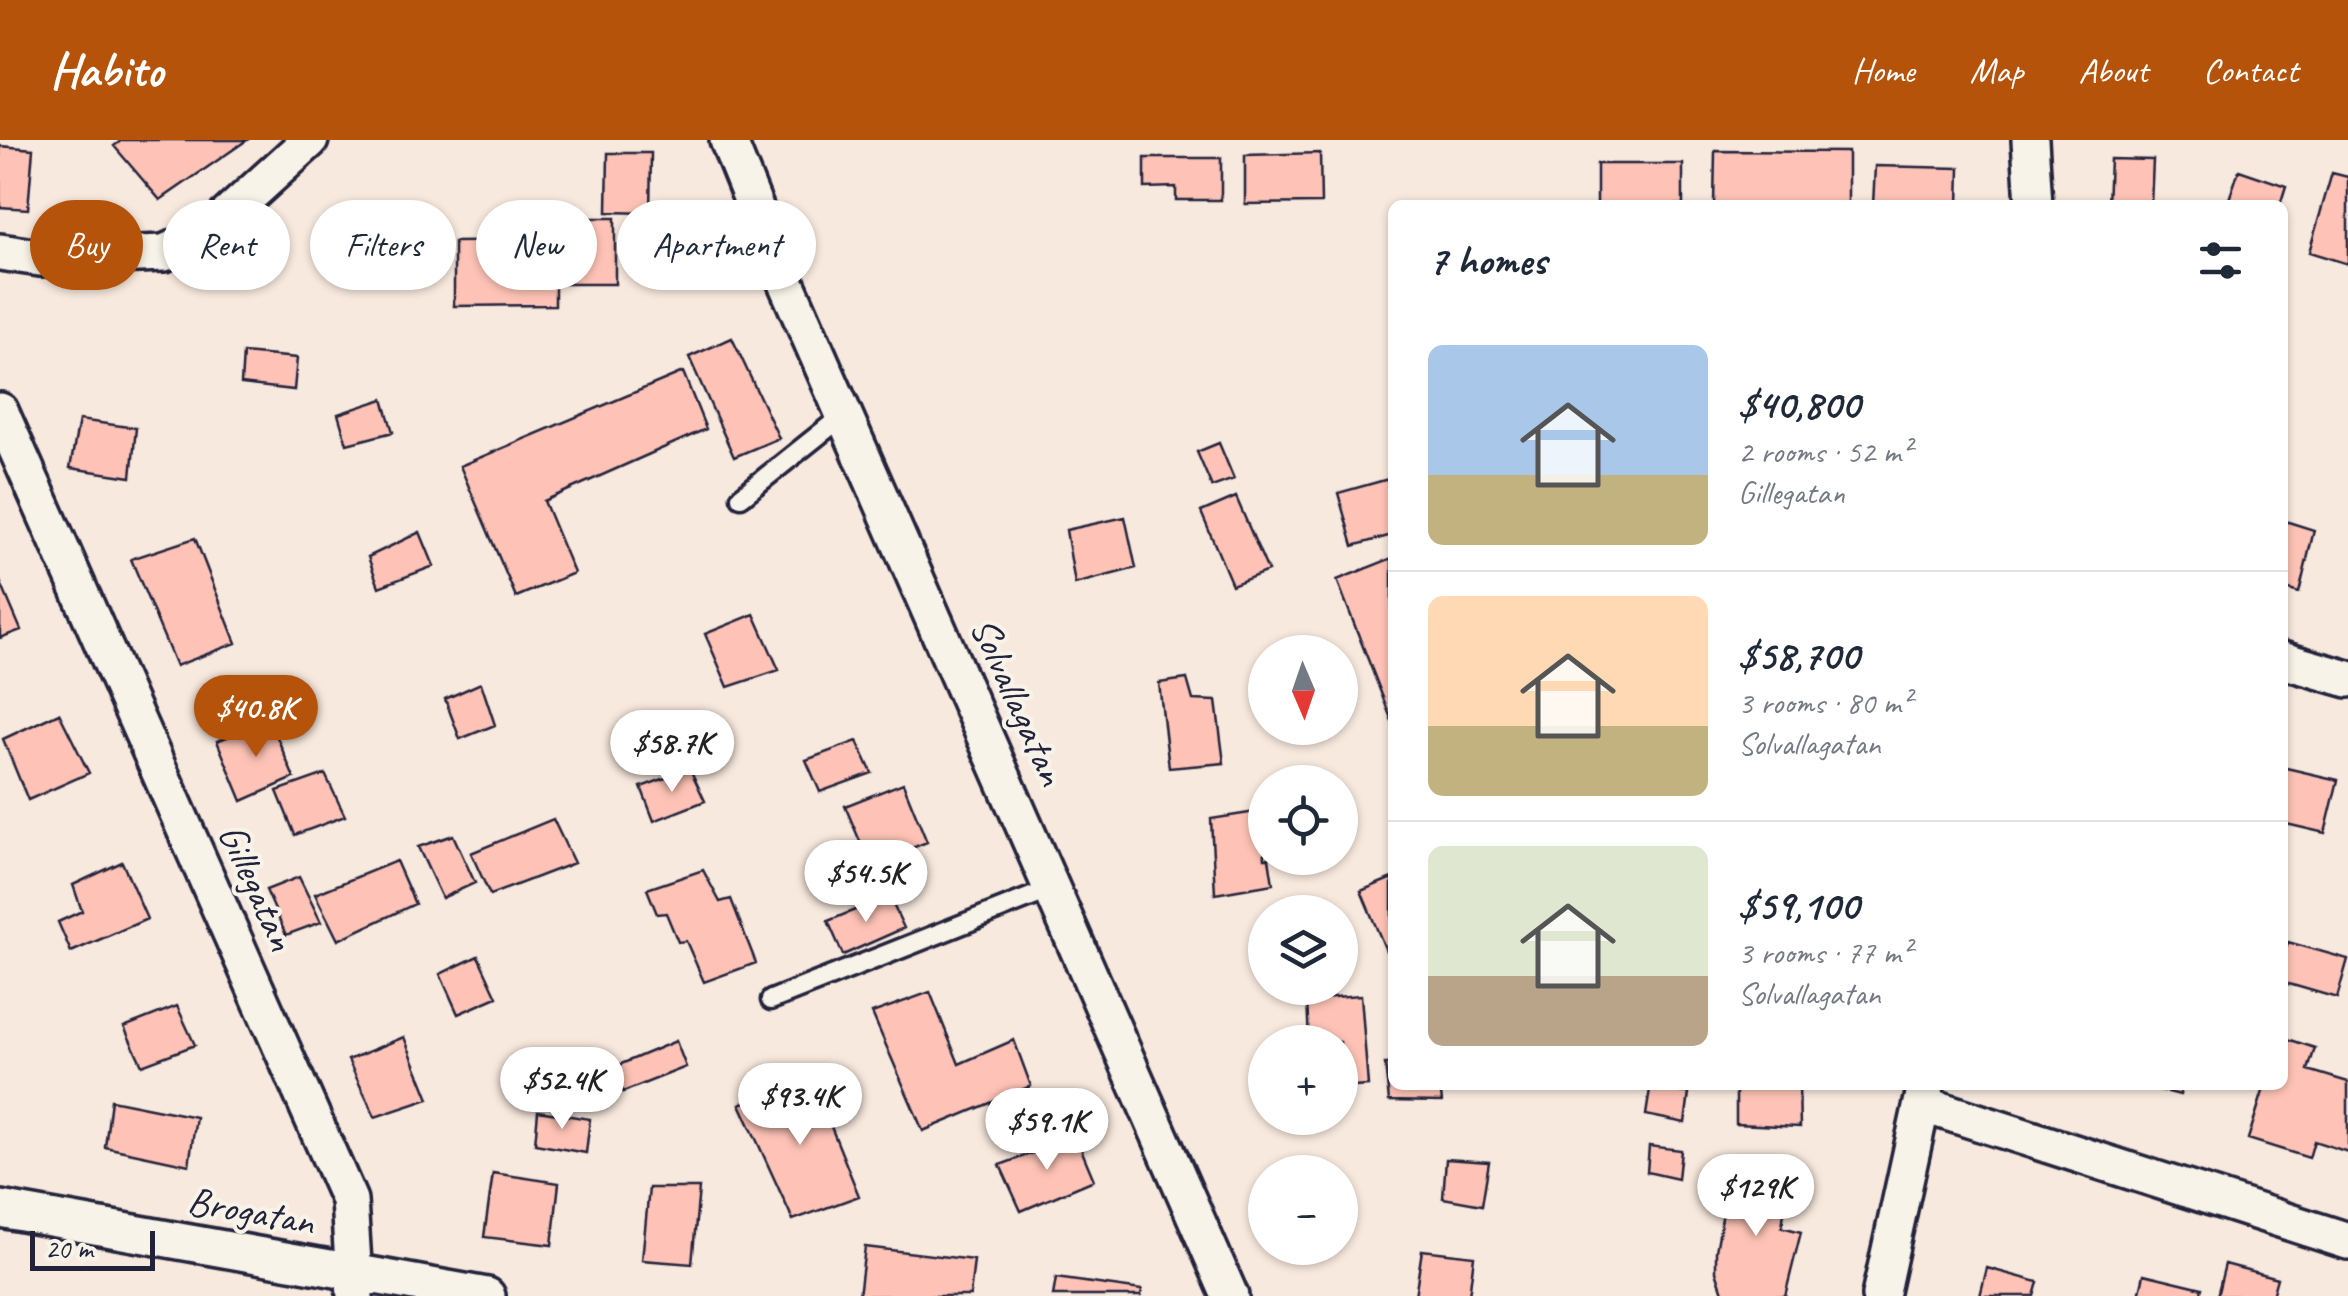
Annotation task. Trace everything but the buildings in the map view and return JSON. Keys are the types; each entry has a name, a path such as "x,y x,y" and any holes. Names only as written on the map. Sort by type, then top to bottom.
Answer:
{"street":[{"path":"0,252 40,258 164,254 207,234 310,140"},
{"name":"Solvallagatan","path":"728,140 777,262 1230,1296"},
{"path":"2030,140 2034,200"},
{"name":"Gillegatan","path":"0,411 349,1200 354,1284"},
{"path":"2288,662 2348,679"},
{"path":"1880,1296 1924,1094 2348,1240"},
{"name":"Brogatan","path":"0,1209 354,1284 487,1296"}],"lane":[{"path":"741,497 845,414"},
{"path":"771,1000 1054,888"}]}
